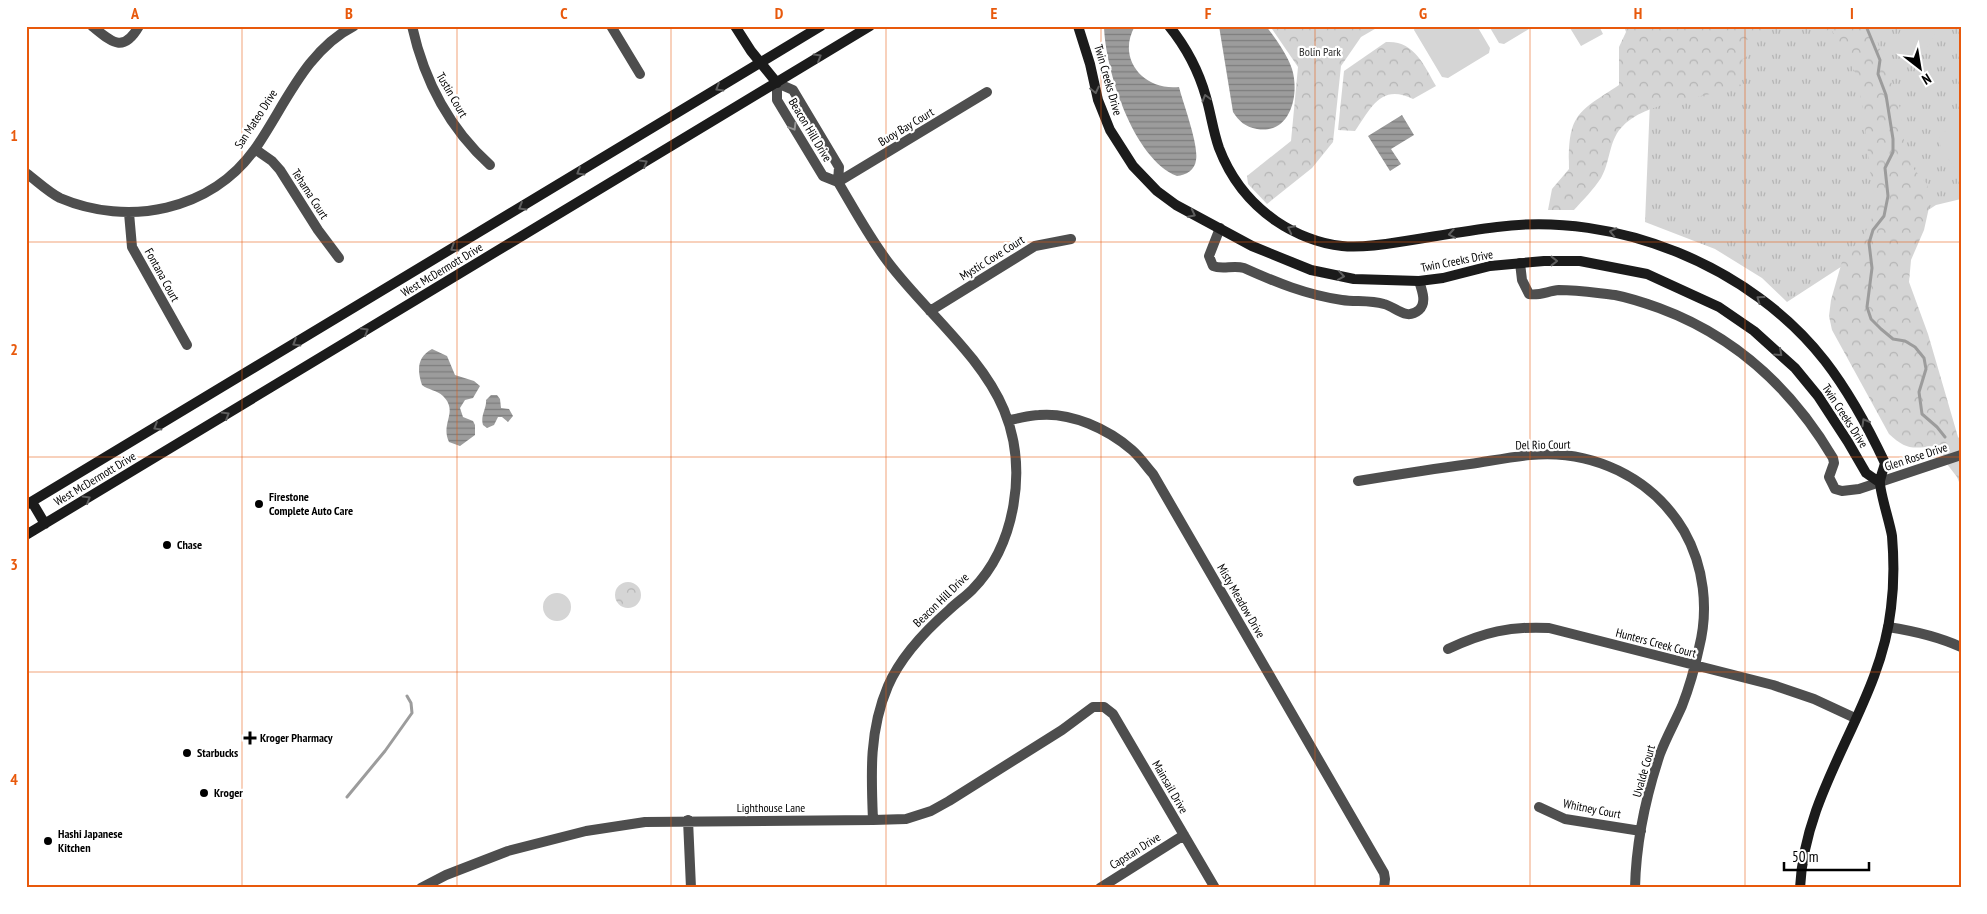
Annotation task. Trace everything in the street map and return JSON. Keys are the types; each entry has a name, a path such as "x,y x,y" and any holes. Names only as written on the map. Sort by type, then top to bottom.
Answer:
{"street":[{"path":"92,26 113,43 119,43 130,39 139,26"},
{"name":"San Mateo Drive","path":"26,173 58,197 83,206 112,212 129,213 157,210 178,205 210,191 238,168 255,149 286,96 323,46 354,26"},
{"name":"Tustin Court","path":"412,26 424,69 438,100 472,149 490,166"},
{"path":"611,26 640,74"},
{"path":"736,26 751,51 777,83"},
{"name":"West McDermott Drive","path":"29,504 821,26"},
{"name":"West McDermott Drive","path":"26,536 870,26"},
{"name":"Twin Creeks Drive","path":"1078,26 1090,64 1100,108 1125,156 1146,180 1166,198 1190,214 1252,246 1311,270 1354,278 1420,281 1444,278 1490,266 1580,261 1647,274 1718,307 1754,331 1795,368 1818,396 1866,473 1880,482"},
{"name":"Twin Creeks Drive","path":"1169,26 1186,50 1201,82 1215,136 1227,165 1240,187 1253,201 1277,221 1314,239 1342,246 1385,244 1499,227 1538,224 1574,226 1612,232 1650,242 1686,255 1728,277 1760,299 1798,331 1825,361 1867,425 1885,462 1880,482 1892,536 1893,585 1888,627 1880,660 1815,809 1803,858 1800,888"},
{"name":"Beacon Hill Drive","path":"838,182 823,176 777,100 777,83 793,90 839,167 838,182 887,261 975,363 994,388 1008,420 1016,462 1014,504 1009,525 994,558 972,590 928,629 908,652 888,686 876,722 872,751 873,820"},
{"name":"Buoy Bay Court","path":"838,182 987,92"},
{"name":"Tehama Court","path":"255,149 272,161 280,170 318,230 339,258"},
{"name":"Fontana Court","path":"129,213 132,247 187,345"},
{"path":"1220,228 1209,256 1212,266 1218,268 1237,266 1314,295 1383,304 1400,313 1411,314 1422,306 1423,296 1420,281"},
{"name":"Mystic Cove Court","path":"930,312 1035,246 1072,239"},
{"name":"Glen Rose Drive","path":"1520,263 1522,280 1529,294 1536,295 1556,290 1618,296 1676,315 1709,330 1750,358 1787,393 1833,458 1834,463 1829,477 1835,489 1850,491 1961,455"},
{"name":"Misty Meadow Drive","path":"1008,420 1040,414 1064,416 1090,424 1133,451 1153,474 1384,872 1384,886"},
{"name":"Del Rio Court","path":"1358,481 1531,455 1568,455 1585,458 1623,472 1644,486 1663,503 1680,524 1693,550 1701,578 1704,607 1703,632 1695,666"},
{"path":"29,504 45,524"},
{"name":"Hunters Creek Court","path":"1448,649 1469,639 1502,629 1525,627 1549,628 1794,691 1855,718"},
{"path":"1888,627 1944,639 1961,647"},
{"name":"Uvalde Court","path":"1635,888 1641,831 1651,784 1695,666"},
{"name":"Lighthouse Lane","path":"422,888 480,861 540,842 586,831 635,823 688,820 873,820 906,818 931,811 949,801 1062,730 1088,710 1099,706"},
{"name":"Mainsail Drive","path":"1099,706 1113,714 1215,888"},
{"name":"Whitney Court","path":"1539,807 1565,819 1641,831"},
{"path":"688,820 691,888"},
{"name":"Capstan Drive","path":"1100,888 1184,835"}],"green space":[{"name":"Bolin Park","path":"1270,26 1380,26 1361,37 1341,66 1333,142 1312,168 1267,204 1248,184 1247,176 1291,141 1298,67"},
{"path":"1415,26 1477,26 1490,48 1489,53 1448,78 1442,77 1414,30"},
{"path":"1489,26 1534,26 1504,44 1499,43"},
{"path":"1573,26 1599,26 1603,34 1581,46 1570,28"},
{"path":"1624,26 1773,26 1743,42 1750,54 1742,60 1747,69 1736,76 1741,86 1676,101 1645,111 1632,119 1617,133 1601,178 1574,210 1548,210 1552,189 1569,169 1570,137 1578,117 1593,102 1619,85 1619,47 1626,32"},
{"path":"1740,26 1961,26 1961,199 1936,205 1787,302 1762,278 1715,249 1645,222 1651,77"},
{"path":"1815,26 1872,26 1901,111 1904,141 1912,167 1927,184 1930,203 1924,230 1911,260 1909,282 1928,334 1958,437 1961,440 1961,487 1957,477 1933,446 1909,447 1900,443 1889,434 1832,330 1829,316 1831,300 1843,258 1863,237 1873,216 1875,195 1870,171 1864,115 1856,74 1831,29 1827,31"},
{"path":"1903,26 1936,26 1928,46 1920,54 1909,58 1901,55 1897,44"},
{"path":"1386,42 1396,42 1404,45 1417,55 1436,86 1413,99 1393,94 1385,96 1372,107 1355,131 1338,130 1344,71"},
{"path":"1954,128 1961,128 1961,171 1954,167 1943,151 1940,142 1943,133"},
{"path":"628,582 637,586 641,595 637,604 628,608 619,604 615,595 619,586"},
{"path":"557,593 567,597 571,607 567,617 557,621 547,617 543,607 547,597"}],"shaded area":[{"path":"1104,26 1135,26 1130,38 1129,50 1131,61 1137,70 1155,84 1166,87 1179,87 1193,135 1196,153 1194,167 1187,173 1177,176 1161,166 1147,151 1135,132 1124,111 1116,88 1110,65"},
{"path":"1219,26 1266,26 1284,52 1292,69 1295,90 1290,111 1285,120 1278,126 1268,129 1249,127 1233,112"},
{"path":"1402,115 1414,135 1391,149 1401,164 1390,171 1368,136"},
{"path":"432,349 447,356 455,375 474,381 480,386 473,398 465,400 460,408 463,417 473,421 475,435 460,446 449,442 447,429 450,413 447,402 441,394 422,385 420,379 419,369 421,360"},
{"path":"491,395 497,395 500,399 501,408 509,409 513,416 508,422 502,417 498,417 494,425 487,428 483,425 482,418 486,400"}],"waterway":[{"path":"1866,26 1880,60 1878,74 1886,95 1893,139 1893,152 1885,168 1888,196 1884,216 1873,230 1869,243 1872,268 1867,307 1871,319 1881,329 1893,339 1905,341 1915,347 1924,358 1926,369 1919,392 1922,414 1945,437"},
{"path":"347,797 385,751 412,713 411,703 407,696"}],"place":[{"name":"Firestone Complete Auto Care","path":"259,504"},
{"name":"Chase","path":"167,545"},
{"name":"Kroger Pharmacy","path":"250,738"},
{"name":"Starbucks","path":"187,753"},
{"name":"Kroger","path":"204,793"},
{"name":"Hashi Japanese Kitchen","path":"48,841"}]}
